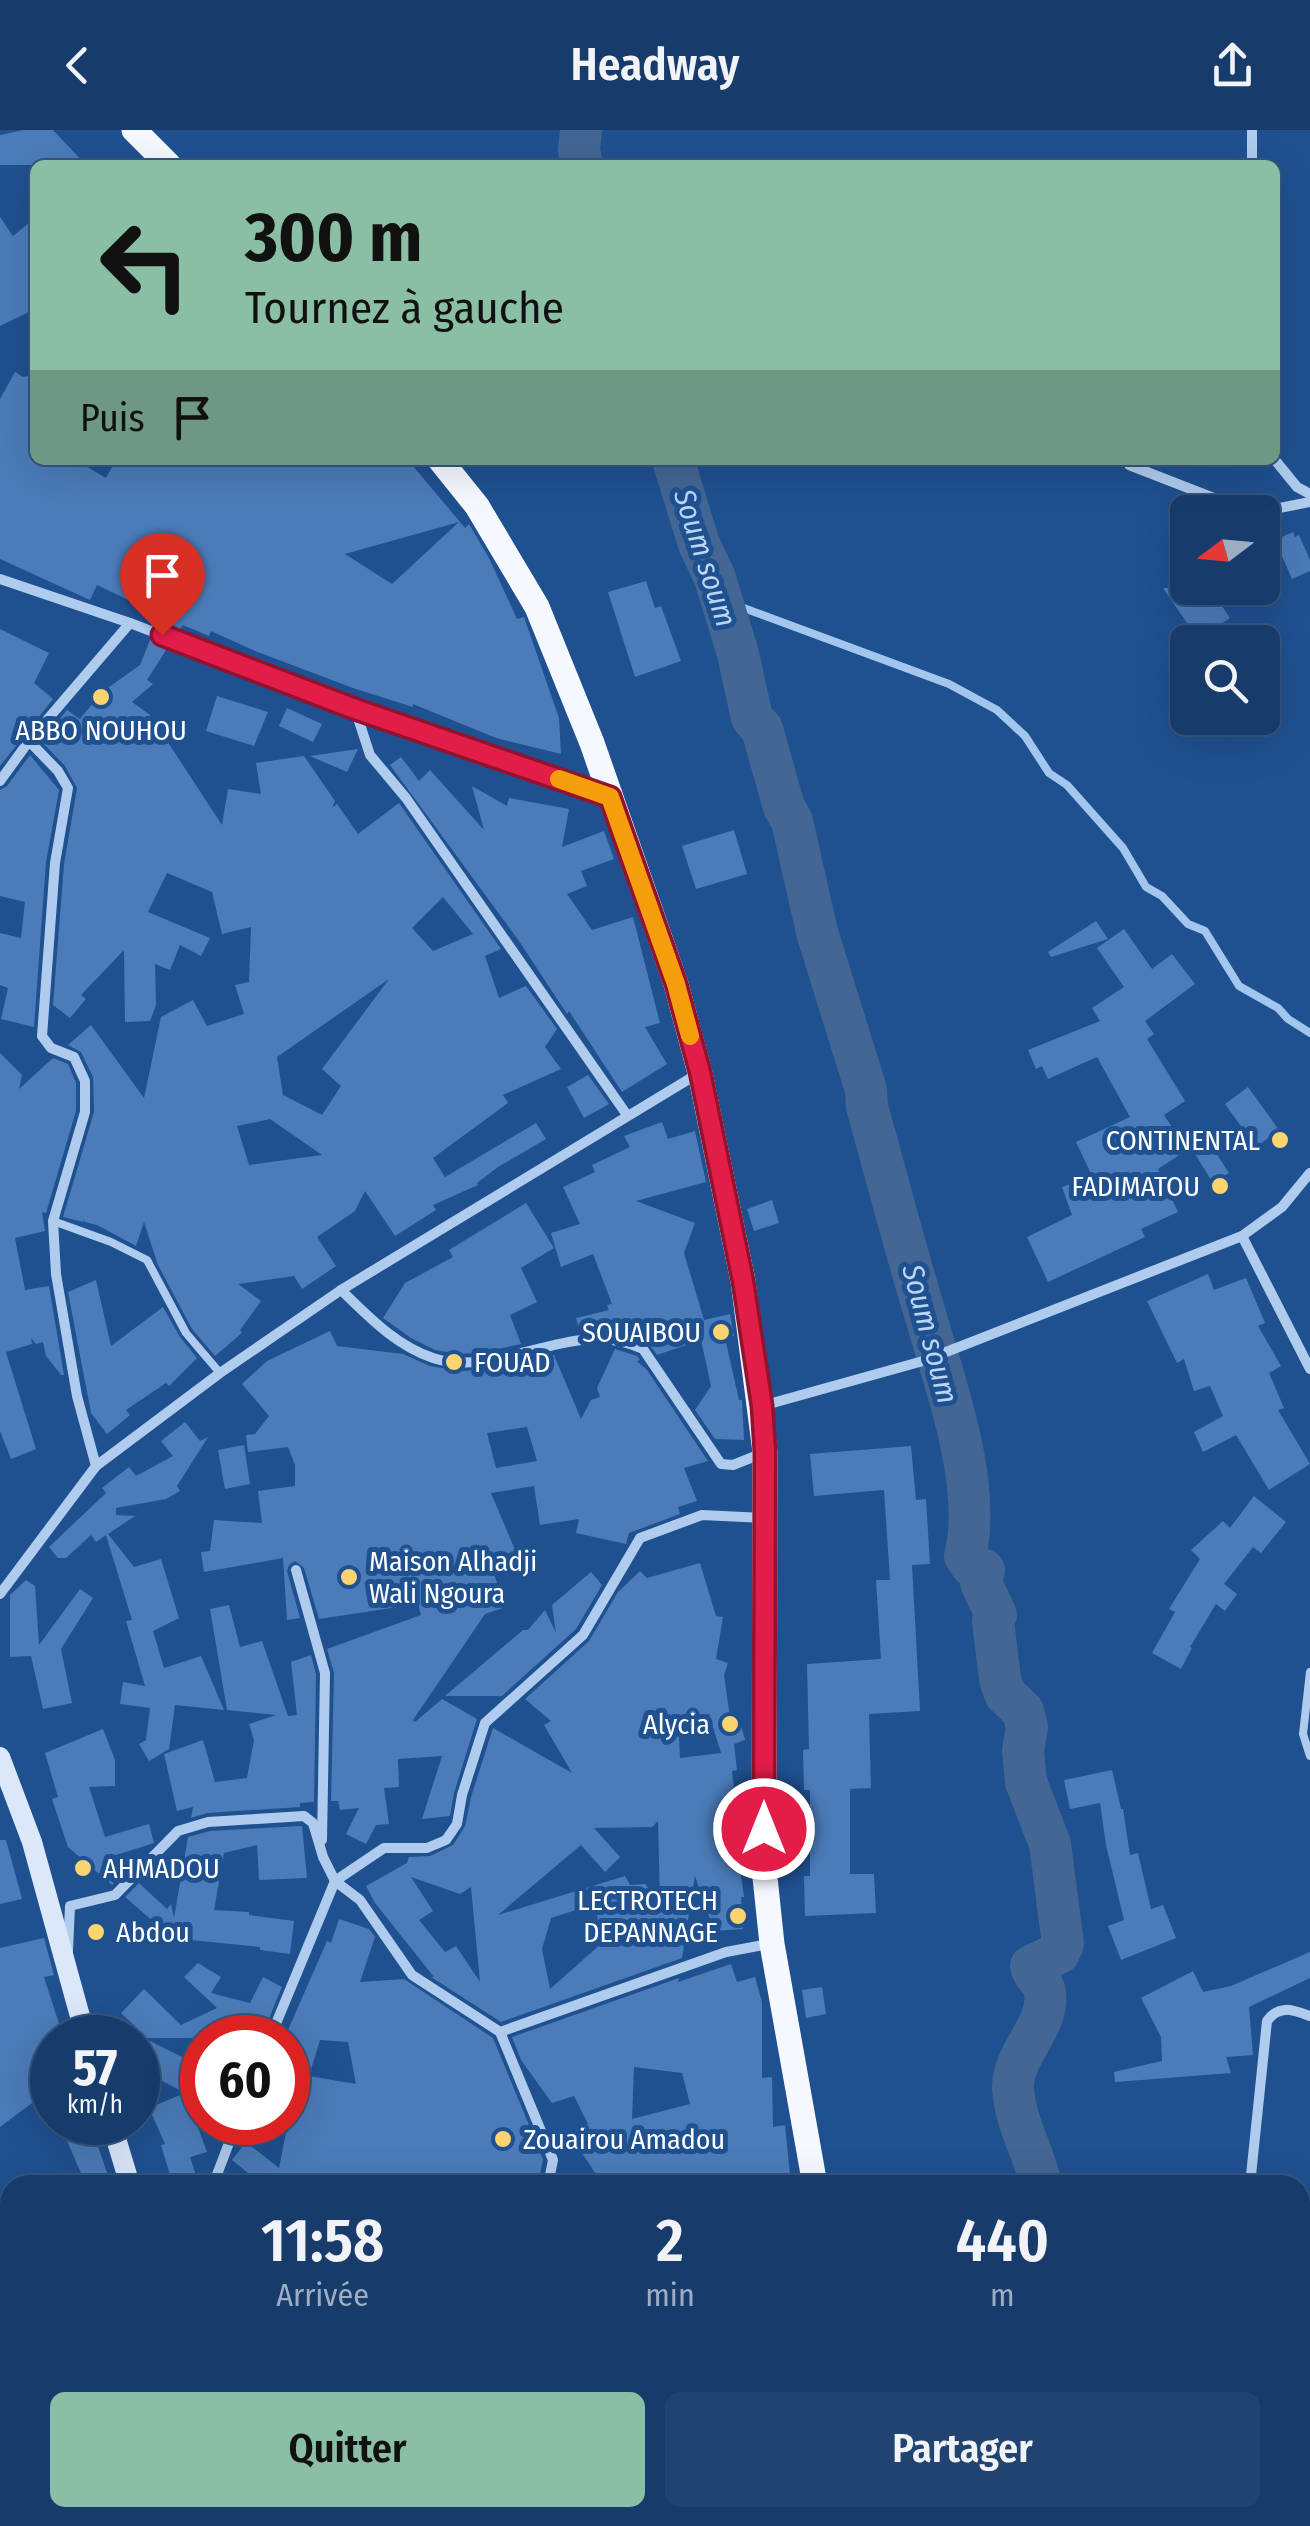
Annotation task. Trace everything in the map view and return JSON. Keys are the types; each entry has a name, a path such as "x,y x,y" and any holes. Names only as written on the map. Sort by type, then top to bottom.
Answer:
{"main road":[{"path":"134,130 165,160"},
{"path":"444,465 477,506 538,608 676,984 700,1072 743,1281 762,1406 764,1868 772,1944 813,2175"},
{"path":"0,1756 32,1842 79,2015"},
{"path":"119,2145 127,2175"}],"street":[{"path":"1252,130 1252,160"},
{"path":"1279,465 1298,488 1310,494"},
{"path":"1129,466 1242,509 1260,512 1310,502"},
{"path":"0,579 610,797"},
{"path":"0,781 29,741 130,623"},
{"path":"355,709 370,756 406,798 627,1115"},
{"path":"29,741 68,788 54,863 42,1036 50,1048 74,1057 85,1080 85,1112 53,1221 56,1274 77,1396 96,1466"},
{"path":"0,1594 96,1466 220,1373 341,1290 700,1072"},
{"path":"762,1406 923,1362 1242,1236 1282,1207 1310,1172"},
{"path":"1242,1236 1310,1369"},
{"path":"341,1290 386,1332 433,1358 478,1364 551,1343 630,1342 643,1348 722,1464 733,1465 765,1452"},
{"path":"280,2015 335,1881 384,1848 427,1848 446,1840 457,1824 485,1723 583,1635 640,1538 702,1515 765,1518"},
{"path":"296,1570 326,1672 322,1856"},
{"path":"67,1972 70,1906 114,1894 178,1831 208,1822 304,1816 313,1823 322,1856 335,1881 360,1900 412,1975 500,2032 552,2160 550,2175"},
{"path":"500,2032 726,1952 772,1944"},
{"path":"1251,2175 1267,2020 1273,2012 1288,2008 1310,2016"},
{"path":"216,2175 228,2145"}],"lane":[{"path":"53,1221 147,1260 186,1333 220,1373"},
{"path":"1310,1672 1303,1734 1310,1756"}],"building":[{"path":"53,130 81,160 30,160 30,165 0,165 0,135"},
{"path":"0,217 13,236 30,222 30,311 0,326"},
{"path":"15,372 30,376 30,465 84,465 106,478 113,465 412,465 465,528 469,524 517,619 524,617 559,718 561,754 496,738 413,704 353,688 211,631 209,636 183,625 178,632 155,623 159,613 141,611 141,606 97,585 90,600 0,559 0,399","holes":["459,522 392,584 345,554"]},
{"path":"1293,532 1295,537 1299,535 1310,560 1310,571 1292,579 1280,551 1280,538"},
{"path":"646,581 655,608 661,606 681,661 635,677 608,592"},
{"path":"1175,605 1221,605 1230,618 1219,625 1188,625"},
{"path":"0,629 49,653 34,683 53,699 0,766"},
{"path":"150,640 168,647 147,680 153,684 132,702 150,715 222,825 228,789 261,794 256,763 304,756 335,801 332,808 337,804 358,834 399,803 501,949 485,956 499,998 526,986 557,1029 545,1047 561,1069 503,1095 508,1103 433,1158 445,1177 536,1123 546,1139 498,1167 478,1185 433,1205 436,1210 395,1236 365,1191 355,1211 317,1237 336,1266 302,1289 294,1276 238,1284 261,1301 240,1330 242,1333 215,1356 192,1329 158,1265 144,1222 136,1246 83,1218 84,1222 63,1217 94,1112 93,1077 81,1052 68,1045 91,1025 144,1098 161,1017 193,1000 207,1026 244,1014 235,985 249,982 251,927 222,934 212,892 167,873 148,912 210,938 201,956 180,945 170,970 155,964 156,1005 150,1021 125,1022 124,950 81,995 86,999 70,1018 53,1005 64,864 77,788 65,766 41,741 67,710 80,719 102,692 140,665","holes":["443,897 473,934 433,951 412,928","389,979 322,1069 341,1086 322,1115 283,1095 277,1057","270,1119 322,1155 249,1165 237,1126"]},
{"path":"217,696 268,712 254,746 206,731"},
{"path":"287,708 322,724 313,742 279,726"},
{"path":"358,749 347,772 310,756"},
{"path":"30,755 59,790 46,862 34,1027 1,1019 8,988 0,985 0,933 21,938 25,902 0,896 0,790"},
{"path":"401,757 419,781 430,770 484,830 472,786 507,806 509,798 569,809 562,847 604,831 614,859 581,871 587,886 567,894 592,930 633,917 660,1023 645,1027 667,1064 622,1092 569,1011 567,1014 519,941 390,765"},
{"path":"734,830 747,874 696,889 682,846"},
{"path":"1096,921 1108,939 1051,957 1048,952"},
{"path":"1124,929 1152,969 1172,954 1195,984 1145,1021 1154,1034 1147,1039 1185,1101 1164,1115 1187,1150 1158,1169 1178,1212 1141,1229 1145,1237 1048,1282 1027,1237 1072,1215 1062,1187 1092,1176 1076,1142 1130,1117 1097,1057 1048,1079 1042,1066 1036,1069 1028,1050 1100,1021 1092,1008 1124,987 1097,948"},
{"path":"0,1053 22,1075 19,1089 53,1058 68,1064 76,1083 76,1111 46,1213 42,1212 45,1231 15,1238 25,1290 49,1286 64,1375 46,1356 43,1342 36,1344 31,1338 32,1344 6,1352 36,1449 11,1459 0,1431"},
{"path":"588,1075 609,1104 584,1118 567,1087"},
{"path":"1248,1087 1279,1130 1256,1147 1225,1104"},
{"path":"662,1122 668,1139 695,1131 706,1182 636,1201 695,1223 684,1253 704,1320 730,1314 734,1336 725,1338 742,1400 744,1440 715,1439 695,1410 711,1386 701,1340 657,1355 647,1341 619,1332 580,1332 576,1318 609,1310 607,1305 612,1304 593,1254 561,1267 551,1233 580,1224 563,1187 595,1172 592,1165 630,1147 624,1136"},
{"path":"1211,1145 1229,1173 1213,1183 1195,1154"},
{"path":"772,1200 779,1223 754,1231 747,1209"},
{"path":"526,1203 554,1248 521,1268 537,1302 510,1315 521,1344 459,1354 435,1350 383,1318 405,1283 453,1257 449,1250"},
{"path":"1208,1274 1214,1290 1246,1278 1265,1323 1258,1326 1281,1366 1269,1373 1284,1408 1278,1410 1310,1464 1269,1490 1236,1435 1203,1452 1194,1432 1223,1416 1210,1386 1194,1391 1184,1359 1177,1363 1147,1301"},
{"path":"96,1280 111,1346 163,1307 197,1358 169,1386 166,1383 126,1410 130,1415 107,1434 91,1413 68,1292"},
{"path":"330,1331 337,1346 403,1354 430,1366 458,1371 486,1370 554,1355 581,1419 591,1400 600,1397 597,1388 615,1349 637,1356 708,1461 684,1468 697,1501 678,1507 680,1514 629,1533 626,1544 576,1533 579,1519 540,1525 534,1486 491,1493 518,1557 492,1569 506,1607 485,1614 413,1720 442,1699 477,1719 450,1816 422,1819 442,1756 398,1759 399,1787 384,1788 389,1824 376,1825 366,1844 346,1834 359,1808 340,1810 338,1801 331,1801 334,1673 327,1649 421,1615 418,1604 319,1619 304,1568 295,1561 287,1571 300,1618 287,1620 283,1558 204,1572 201,1552 210,1551 214,1520 262,1523 258,1491 295,1486 295,1465 288,1447 248,1452 246,1435 255,1434 269,1416 242,1384 267,1361","holes":["527,1427 537,1461 496,1468 487,1433"]},
{"path":"185,1422 200,1441 208,1437 177,1486 180,1491 166,1499 116,1508 116,1515 135,1516 108,1534 134,1567 161,1559 179,1618 153,1631 164,1668 201,1656 224,1710 175,1705 169,1749 149,1761 139,1744 146,1740 150,1708 120,1704 123,1682 145,1686 126,1621 132,1620 106,1535 96,1542 91,1535 66,1558 58,1558 49,1547 106,1493 102,1488 129,1467 136,1476 173,1456 161,1441"},
{"path":"244,1445 250,1484 225,1489 218,1450"},
{"path":"911,1446 916,1500 926,1499 930,1564 912,1565 920,1711 869,1714 871,1788 850,1789 850,1874 874,1874 876,1913 805,1916 804,1876 810,1876 810,1790 804,1790 803,1750 809,1749 807,1664 881,1659 876,1580 890,1580 884,1490 814,1496 810,1454"},
{"path":"1254,1496 1286,1522 1261,1553 1253,1547 1224,1584 1237,1594 1225,1611 1216,1604 1181,1669 1152,1653 1175,1612 1169,1609 1200,1559 1191,1550 1223,1521 1230,1528"},
{"path":"700,1563 716,1616 723,1617 716,1659 728,1663 724,1675 731,1725 740,1722 745,1740 734,1744 737,1770 732,1771 742,1853 738,1854 744,1897 743,1929 714,1931 695,1876 682,1958 501,2022 431,1977 366,1886 407,1863 409,1857 430,1856 453,1845 465,1826 493,1728 572,1773 544,1725 551,1721 525,1699 589,1641 618,1592 640,1571 647,1578","holes":["709,1714 721,1753 680,1758 678,1717","658,1821 660,1901 645,1884 630,1885 625,1876 498,1915 581,1845 605,1872 620,1857 594,1828 652,1827","411,1877 460,1894 471,1887 480,1982 456,1946 445,1952 419,1920 433,1911","595,1904 602,1943 550,1989 542,1949 551,1918"]},
{"path":"591,1572 602,1585 576,1629 502,1696 445,1696 523,1630 528,1630 545,1610 556,1633 552,1605"},
{"path":"26,1580 35,1586 39,1645 80,1589 93,1598 61,1649 72,1703 43,1709 31,1656 10,1657 10,1595"},
{"path":"229,1605 240,1647 262,1641 288,1716 297,1715 291,1662 311,1655 316,1674 314,1802 300,1803 300,1807 207,1813 191,1818 193,1807 177,1811 164,1754 203,1740 215,1782 247,1778 254,1740 249,1724 276,1715 227,1710 210,1609"},
{"path":"103,1729 115,1760 115,1786 89,1787 105,1837 149,1824 154,1843 110,1857 126,1872 112,1885 68,1847 52,1799 58,1797 45,1753"},
{"path":"1112,1770 1130,1855 1138,1853 1151,1909 1163,1905 1176,1938 1121,1960 1108,1926 1124,1920 1100,1803 1070,1809 1064,1780"},
{"path":"302,1826 307,1878 259,1880 257,1845 224,1853 214,1910 294,1921 290,1954 180,1939 182,1947 173,1939 139,1939 154,1922 125,1897 139,1883 167,1909 171,1904 174,1918 188,1837 210,1831"},
{"path":"0,1840 6,1840 22,1899 0,1904"},
{"path":"339,1919 369,1929 375,1937 360,1982 404,1979 493,2038 543,2159 540,2175 247,2175 232,2160 244,2145 250,2145 279,2168 284,2145 310,2145 310,2076 356,2084 348,2042 320,2040 310,2073 310,2015 295,2015"},
{"path":"44,1938 54,1975 44,1977 56,2015 30,2015 30,2104 0,2127 0,1948"},
{"path":"1310,1952 1310,1978 1249,2007 1253,2055 1226,2057 1231,2073 1115,2082 1114,2072 1162,2061 1161,2037 1141,1998 1193,1971 1203,1992 1231,1986"},
{"path":"198,1963 221,1977 211,1993 250,2003 263,1977 282,1987 270,2015 202,2015 217,2008 184,1977"},
{"path":"731,1964 737,1982 755,1977 762,2002 762,2078 772,2077 773,2127 785,2125 790,2175 596,2175 582,2153 587,2150 575,2134 588,2124 574,2096 552,2103 521,2060 512,2037 679,1978 678,1982","holes":["634,2067 682,2073 690,2104 632,2119"]},
{"path":"822,1987 826,2014 806,2018 802,1990"},
{"path":"144,1989 180,2024 180,2038 160,2038 160,2015 121,2013"},
{"path":"160,2046 180,2056 180,2090 160,2080"},
{"path":"180,2095 180,2145 204,2145 207,2152 190,2157 196,2175 170,2175 161,2145 165,2144 160,2133 160,2103"},
{"path":"69,2145 98,2145 108,2175 82,2175"}],"waterway":[{"name":"Soum soum","path":"581,130 581,160"},
{"name":"Soum soum","path":"675,465 699,544 715,578 752,718 762,729 784,807 792,821 817,932 866,1090 867,1107 958,1431 969,1496 965,1556 971,1565 984,1570 981,1583 996,1615 993,1621 1000,1679 1005,1694 1023,1711 1027,1727 1023,1751 1026,1782 1050,1844 1063,1944 1059,1953 1031,1966 1044,1988 1045,2004 1014,2076 1017,2113 1038,2175"},
{"path":"722,600 949,684 997,710 1025,736 1049,773 1067,785 1123,848 1146,887 1162,896 1188,924 1205,931 1239,986 1278,1008 1310,1033"}],"slow traffic":[{"path":"559,779 610,797 676,984 690,1036"}],"place":[{"name":"ABBO NOUHOU","path":"101,697"},
{"name":"CONTINENTAL","path":"1280,1140"},
{"name":"FADIMATOU","path":"1220,1186"},
{"name":"SOUAIBOU","path":"721,1332"},
{"name":"FOUAD","path":"454,1362"},
{"name":"Maison Alhadji Wali Ngoura","path":"349,1577"},
{"name":"Alycia","path":"730,1724"},
{"name":"AHMADOU","path":"83,1868"},
{"name":"LECTROTECH DEPANNAGE","path":"738,1916"},
{"name":"Abdou","path":"96,1932"},
{"name":"Zouairou Amadou","path":"503,2139"}],"route":[{"path":"162,635 355,709 610,797 676,984 700,1072 743,1281 762,1406 764,1829"}]}
